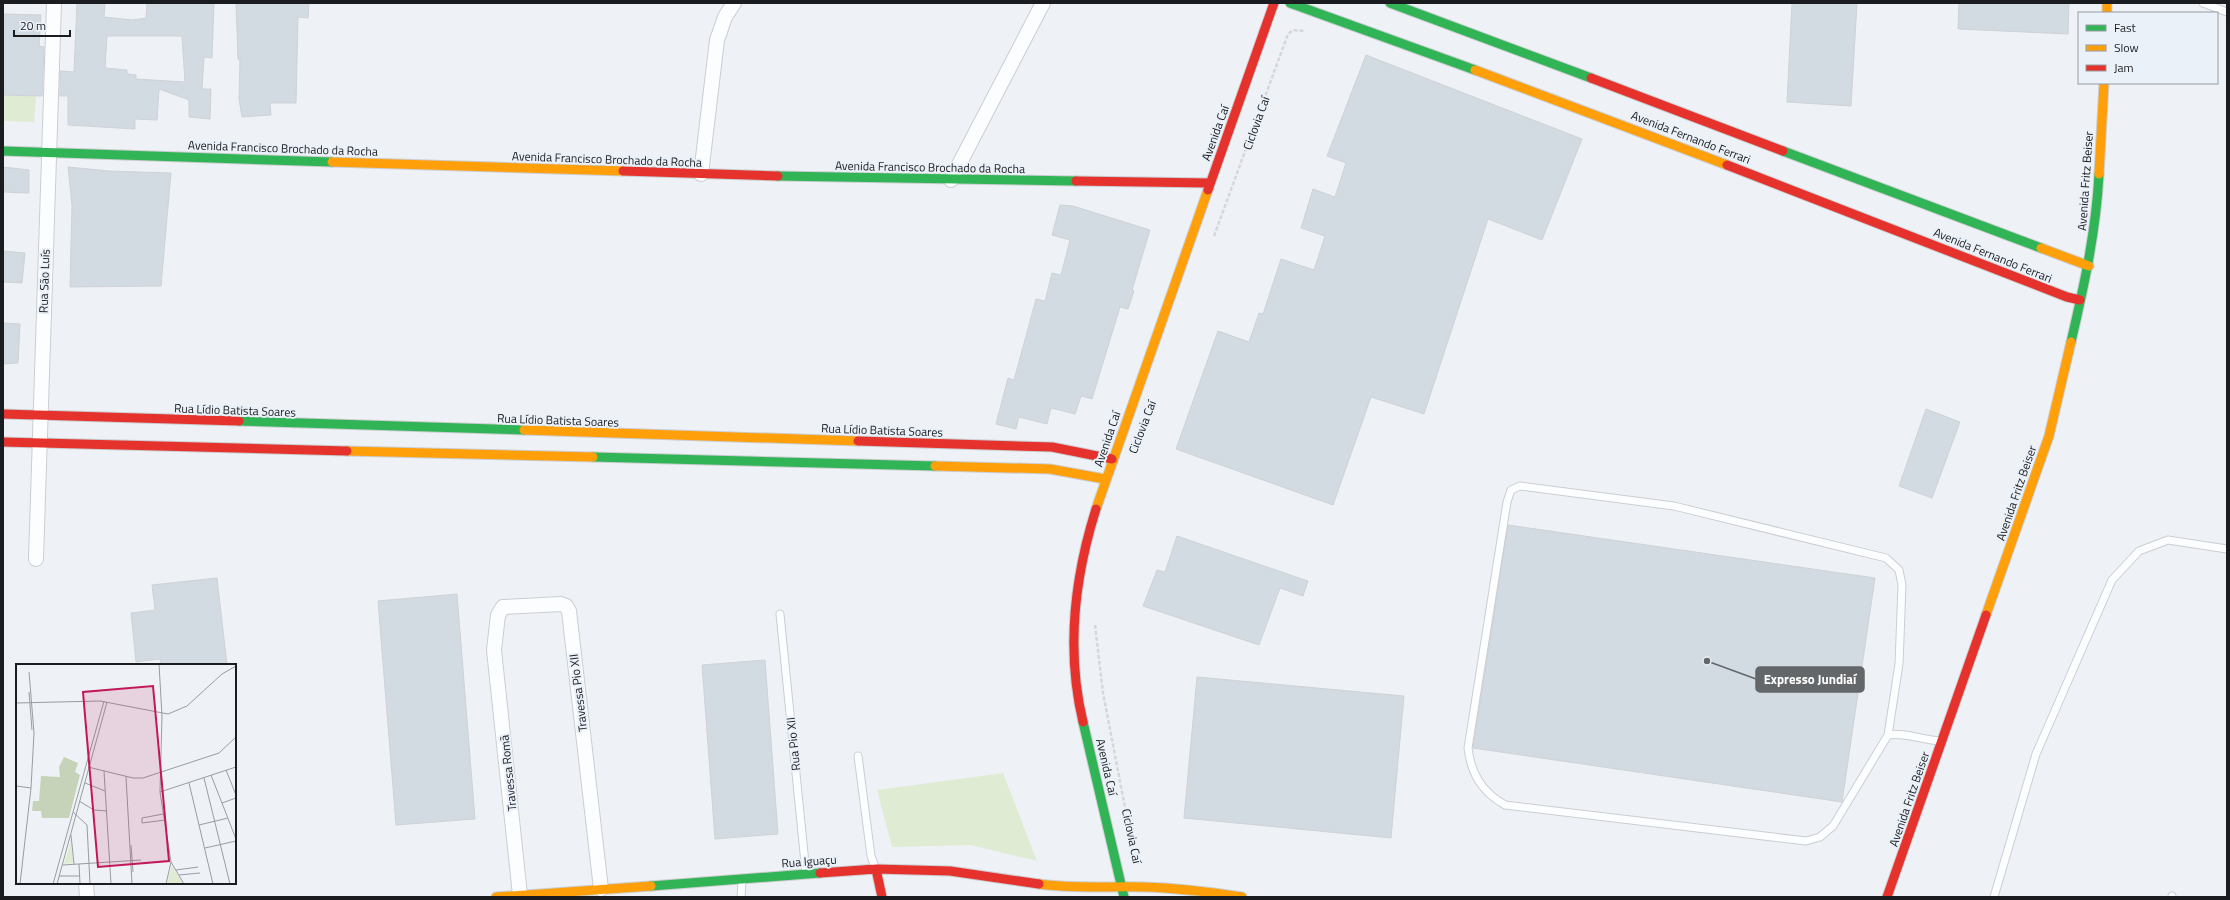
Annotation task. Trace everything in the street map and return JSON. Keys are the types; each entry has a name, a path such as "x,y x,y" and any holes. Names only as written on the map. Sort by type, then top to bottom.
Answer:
{"main road":[{"name":"Avenida Caí","path":"1123,892 1078,700 1074,666 1074,624 1077,584 1085,543 1112,458 1274,3"},
{"name":"Avenida Fernando Ferrari","path":"1290,3 1610,116 1877,218 2067,297 2080,300"},
{"name":"Avenida Fernando Ferrari","path":"1390,3 1618,87 2089,266"},
{"name":"Avenida Fritz Beiser","path":"1887,897 2049,436 2089,266 2097,213 2104,84"},
{"path":"1614,100 1618,87"},
{"name":"Avenida Francisco Brochado da Rocha","path":"3,151 701,174 951,180 1210,183"},
{"path":"1883,202 1888,190"},
{"name":"Rua Lídio Batista Soares","path":"3,414 190,424 264,430 394,434 650,446 962,456 1105,479"},
{"path":"262,450 264,430"},
{"path":"394,434 394,452"},
{"name":"Rua Lídio Batista Soares","path":"3,442 190,444 262,450 394,452 650,446 962,456 1052,447 1112,458"},
{"path":"876,869 882,897"},
{"name":"Rua Iguaçu","path":"496,897 600,889 669,887 742,878 876,869 950,871 1069,888 1123,892 1202,891 1242,897"}],"street":[{"name":"Rua São Luís","path":"36,559 54,3"},
{"path":"701,174 717,40 725,17 734,3"},
{"path":"951,180 1043,3"},
{"name":"Travessa Pio XII","path":"494,650 498,615 503,607 560,604 566,606 569,612 600,889"},
{"name":"Travessa Romã","path":"494,650 520,895"},
{"path":"86,884 87,897"}],"lane":[{"path":"2203,3 2227,12"},
{"path":"1520,486 1674,506 1886,558 1899,570 1902,584 1899,664 1888,735 1833,826 1820,837 1806,841 1505,805 1492,798 1479,783 1470,766 1468,748 1507,502 1511,490 1520,486"},
{"path":"1994,897 2036,754 2112,580 2139,551 2168,540 2227,549"},
{"name":"Rua Pio XII","path":"780,614 806,874"},
{"path":"1888,735 1896,734 1924,740 1942,741"},
{"path":"858,756 871,856 876,869"},
{"path":"741,897 742,878"}],"path":[{"name":"Ciclovia Caí","path":"1213,238 1288,34 1293,30 1306,31"},
{"name":"Ciclovia Caí","path":"1094,619 1103,693 1129,824"}],"green space":[{"path":"3,95 36,96 34,122 3,121"},
{"path":"1003,773 1037,861 970,845 892,847 877,790"}],"building":[{"path":"77,3 105,3 104,17 133,20 146,18 147,3 214,3 212,58 204,57 202,89 211,89 210,119 189,117 189,100 159,89 157,120 135,119 135,129 68,125 68,96 60,96 60,71 74,72","holes":["107,36 182,36 185,82 136,79 136,75 127,74 127,70 105,68"]},
{"path":"236,3 309,3 308,18 298,17 296,103 270,103 271,115 242,117 239,99 240,60 238,59"},
{"path":"1792,3 1857,3 1851,106 1787,102"},
{"path":"1959,3 2069,3 2068,34 1958,29"},
{"path":"3,14 41,15 39,46 44,47 42,96 3,95"},
{"path":"1366,55 1582,139 1542,240 1488,219 1424,414 1371,397 1333,505 1176,449 1218,331 1249,342 1259,313 1263,314 1281,259 1314,270 1325,236 1301,228 1313,189 1335,197 1346,163 1327,156"},
{"path":"3,167 29,170 29,193 3,192"},
{"path":"68,167 109,171 171,173 161,286 70,287 72,205"},
{"path":"1060,205 1073,206 1150,230 1132,290 1134,291 1128,309 1120,307 1092,399 1081,396 1075,414 1051,408 1047,424 1019,417 1016,429 996,424 1008,378 1014,380 1036,299 1045,301 1052,273 1061,275 1070,240 1052,235"},
{"path":"3,251 25,253 22,283 3,282"},
{"path":"3,323 20,324 18,363 3,364"},
{"path":"1926,409 1960,422 1932,498 1899,486"},
{"path":"1508,525 1875,578 1842,802 1473,748"},
{"path":"1177,536 1308,581 1303,596 1280,588 1259,645 1143,606 1157,570 1165,572"},
{"path":"217,578 227,664 161,664 160,659 136,662 131,613 155,610 152,585"},
{"path":"457,594 475,819 396,825 378,601"},
{"path":"765,660 778,834 715,839 702,665"},
{"path":"1197,677 1404,696 1391,838 1184,818"}],"traffic: fast":[{"path":"1290,3 1475,70"},
{"path":"1390,3 1591,78"},
{"path":"3,151 332,162"},
{"path":"1783,151 2041,248"},
{"path":"2071,342 2085,280 2095,217 2099,174"},
{"path":"778,176 1076,181"},
{"path":"239,421 524,430"},
{"path":"593,457 935,466"},
{"path":"1083,722 1124,897"},
{"path":"651,886 820,873"}],"traffic: slow":[{"path":"2107,3 2107,12"},
{"path":"1475,70 1727,165"},
{"path":"2099,174 2104,84"},
{"path":"332,162 623,171"},
{"path":"1096,509 1208,190"},
{"path":"2041,248 2089,266"},
{"path":"1986,615 2049,436 2071,342"},
{"path":"524,430 858,441"},
{"path":"347,451 593,457"},
{"path":"935,466 1050,469 1105,479"},
{"path":"1039,884 1078,887 1169,888 1242,897"},
{"path":"496,897 651,886"}],"traffic: jam":[{"path":"1208,190 1274,3"},
{"path":"1591,78 1783,151"},
{"path":"1727,165 2067,297 2080,300"},
{"path":"623,171 778,176"},
{"path":"1076,181 1210,183"},
{"path":"3,414 239,421"},
{"path":"858,441 1052,447 1112,459"},
{"path":"3,442 347,451"},
{"path":"1083,722 1075,669 1075,615 1082,562 1096,509"},
{"path":"1887,897 1986,615"},
{"path":"876,869 882,897"},
{"path":"820,873 876,869 950,871 1039,884"}],"place":[{"name":"Expresso Jundiaí","path":"1707,661"}]}
